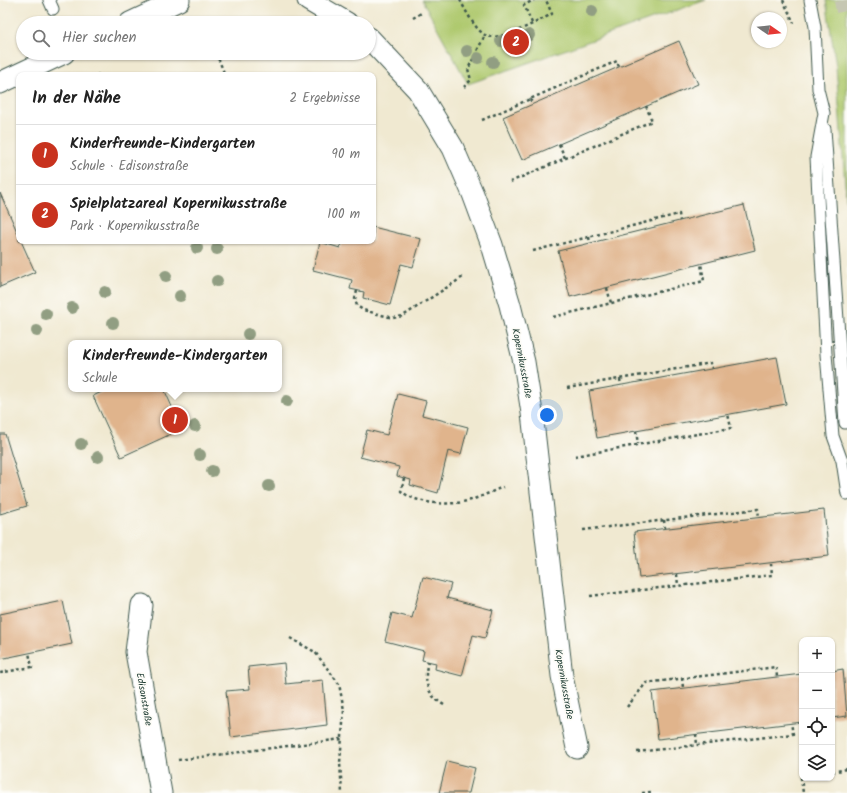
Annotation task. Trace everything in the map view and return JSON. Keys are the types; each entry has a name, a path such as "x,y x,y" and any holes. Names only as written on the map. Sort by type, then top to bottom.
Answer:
{"street":[{"path":"145,16 179,0"},
{"path":"308,0 335,16"},
{"name":"Kopernikusstraße","path":"376,45 418,90 453,148 473,194 510,305 524,362 532,413 562,676 577,748"},
{"path":"23,72 49,60"},
{"path":"0,83 16,76"},
{"name":"Edisonstraße","path":"142,605 136,652 161,793"}],"lane":[{"path":"810,0 815,27 818,89 824,113 846,424"},
{"path":"824,113 816,156 826,354 833,436 842,461 847,494"}],"path":[{"path":"460,0 471,20 485,35 497,38 552,14 546,0"},
{"path":"532,23 524,5 534,0"},
{"path":"413,18 423,12"},
{"path":"464,87 471,80 468,69 485,35"},
{"path":"219,60 225,72"},
{"path":"482,120 617,61 619,67"},
{"path":"530,99 533,104"},
{"path":"510,182 652,120 646,106"},
{"path":"559,144 565,158"},
{"path":"534,251 679,214 680,221"},
{"path":"589,237 590,243"},
{"path":"553,317 704,281 700,264"},
{"path":"357,290 355,299 357,306 363,310 393,318 403,316 463,277"},
{"path":"607,288 611,303"},
{"path":"568,388 710,362 712,369"},
{"path":"620,379 621,385"},
{"path":"575,456 731,428 728,414"},
{"path":"636,431 638,444"},
{"path":"404,478 401,490 407,496 420,500 444,502 467,501 503,488"},
{"path":"583,530 758,509 759,517"},
{"path":"664,520 665,528"},
{"path":"590,596 772,575 771,564"},
{"path":"677,574 678,586"},
{"path":"290,638 315,652 340,684 344,710 340,763 342,793"},
{"path":"0,673 32,666 30,653"},
{"path":"428,661 425,678 428,689 434,699 444,705"},
{"path":"627,707 646,683 776,667 777,677"},
{"path":"682,678 683,688"},
{"path":"637,752 793,734 791,723"},
{"path":"696,734 697,745"},
{"path":"156,763 342,739"},
{"path":"835,771 847,769"},
{"path":"801,781 803,793"},
{"path":"642,793 652,793"}],"green space":[{"path":"422,0 706,0 468,84"},
{"path":"826,0 847,0 847,211 836,66"}],"building":[{"path":"679,41 698,84 522,160 503,117"},
{"path":"0,193 16,229 16,244 22,244 35,272 0,287"},
{"path":"744,205 755,250 570,297 558,251"},
{"path":"376,228 421,239 413,267 401,264 390,305 363,298 364,292 350,289 352,280 313,270 320,244 327,244 340,248 341,244 376,244"},
{"path":"777,357 786,404 597,438 589,391"},
{"path":"102,392 165,392 182,429 121,457 93,396"},
{"path":"398,394 426,401 422,415 468,427 461,454 448,451 438,493 410,485 411,480 397,476 399,467 360,457 367,430 387,435"},
{"path":"0,434 5,434 27,506 0,514"},
{"path":"824,510 829,556 639,578 634,532"},
{"path":"423,577 451,584 447,598 493,610 485,638 473,635 462,676 435,669 436,663 422,660 424,651 385,641 392,613 412,618"},
{"path":"63,601 72,644 0,659 0,614"},
{"path":"284,663 286,684 323,680 327,725 231,737 226,691 250,689 248,667"},
{"path":"843,669 847,716 835,718 835,673 835,670"},
{"path":"799,674 799,722 658,739 652,692"},
{"path":"447,761 475,768 469,793 439,793"}],"tunnel":[{"path":"845,0 847,11"}],"place":[{"name":"Spielplatzareal Kopernikusstraße","path":"516,42"},
{"name":"Kinderfreunde-Kindergarten","path":"175,420"}]}
